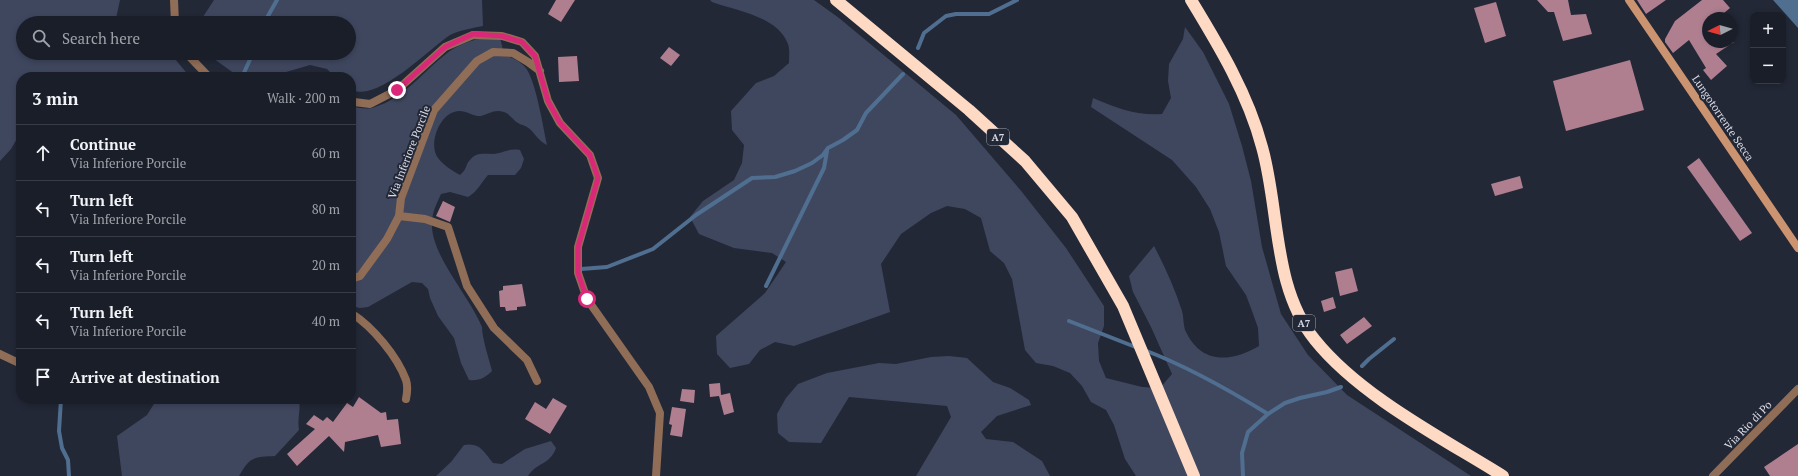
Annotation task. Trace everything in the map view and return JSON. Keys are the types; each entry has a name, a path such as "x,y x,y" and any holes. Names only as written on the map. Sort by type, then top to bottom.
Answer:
{"highway":[{"name":"A7","path":"836,0 969,110 1025,161 1072,217 1123,306 1194,476"},
{"name":"A7","path":"1191,0 1236,80 1256,125 1267,164 1287,282 1299,313 1314,339 1333,360 1368,390 1503,476"}],"main road":[{"name":"Lungotorrente Secca","path":"1629,0 1798,248"}],"street":[{"path":"174,0 175,16"},
{"path":"356,102 370,104 397,90 445,47 473,34 502,36 522,42 535,56 548,101 560,123 590,155 598,178 578,247 578,273 587,299 649,387 660,413 656,476"},
{"name":"Via Inferiore Porcile","path":"356,277 360,276 387,239 399,216 401,198 434,110 477,61 493,52 513,54 528,62 540,71"},
{"path":"193,60 205,72"},
{"name":"Via Inferiore Porcile","path":"399,216 425,219 448,227 467,286 494,328 527,360 537,381"},
{"path":"356,316 386,346 407,382 406,399"},
{"path":"0,354 16,362"},
{"name":"Via Rio di Po","path":"1713,476 1798,389"}],"shaded area":[{"path":"0,0 120,0 117,16 16,16 16,60 176,60 186,72 16,72 16,140 11,149 0,161"},
{"path":"214,0 482,0 483,26 462,30 450,35 402,73 388,82 374,89 361,92 356,90 356,72 330,72 327,69 310,65 286,72 232,72 216,60 356,60 356,16 204,16"},
{"path":"710,0 814,0 839,18 956,115 1022,192 1066,248 1104,306 1104,326 1098,343 1099,361 1106,378 1142,387 1160,388 1172,374 1151,327 1133,292 1129,276 1154,246 1166,270 1182,311 1186,332 1193,343 1200,350 1209,355 1228,357 1238,355 1259,346 1258,328 1246,295 1226,266 1219,232 1210,209 1196,187 1172,160 1091,107 1093,98 1110,105 1135,112 1144,114 1162,114 1171,98 1168,81 1169,64 1183,39 1185,27 1203,52 1229,104 1251,181 1262,247 1281,314 1308,355 1347,395 1471,476 1136,476 1125,459 1114,425 1106,410 1091,402 1082,386 1070,373 1053,366 1036,363 1025,350 1012,279 1004,263 990,251 981,218 965,209 947,206 931,213 901,234 881,264 890,312 794,346 775,342 760,350 749,364 730,368 717,354 716,336 765,293 786,262 772,253 734,248 699,234 690,217 703,201 734,180 742,163 744,145 732,130 731,111 756,83 774,76 789,63 789,51 788,44 783,35 766,21"},
{"path":"1773,0 1798,0 1798,28 1786,15 1786,12 1784,12"},
{"path":"500,38 504,54 521,63 525,67 533,82 547,145 526,126 518,123 506,113 500,111 494,111 481,116 461,111 454,112 444,119 437,132 434,146 438,158 451,170 460,175 472,157 478,155 500,153 509,150 520,150 524,159 521,168 515,175 488,175 477,189 468,197 450,192 441,194 433,215 433,235 437,248 482,327 484,343 492,371 487,376 482,378 469,380 461,363 454,338 438,316 430,298 428,289 422,283 412,282 368,307 356,307 356,107 369,108 385,103 413,84 450,51 464,43 475,40"},
{"path":"949,356 967,358 993,382 1010,388 1029,400 1031,405 997,416 981,432 986,439 1013,442 1042,461 1050,476 916,476 951,417 947,406 849,397 821,443 789,442 778,433 777,414 786,398 798,384 827,373 879,363 896,364 931,357"},
{"path":"154,404 300,404 300,407 298,422 299,430 275,456 253,459 246,465 239,476 122,476 117,436 147,415"},
{"path":"551,441 556,448 553,454 547,461 535,468 528,476 436,476 451,462 464,445 469,444 478,446 493,463 502,464 525,449"}],"building":[{"path":"556,0 575,0 561,22 548,14"},
{"path":"1537,0 1568,0 1571,15 1586,14 1592,34 1563,41 1554,12 1548,12"},
{"path":"1637,0 1666,0 1646,14"},
{"path":"1702,0 1723,0 1730,8 1725,12 1702,12 1702,48 1725,48 1716,54 1727,66 1711,80 1703,70 1706,68 1689,40 1673,53 1665,42 1665,39 1675,21"},
{"path":"1496,2 1506,36 1485,43 1474,8"},
{"path":"669,47 680,55 671,66 660,58"},
{"path":"577,56 579,81 559,82 558,57"},
{"path":"1630,60 1644,110 1566,131 1553,81"},
{"path":"1699,158 1752,233 1740,241 1687,167"},
{"path":"1520,176 1523,188 1495,196 1491,184"},
{"path":"443,201 455,207 450,222 436,216"},
{"path":"1352,268 1358,291 1340,296 1335,272"},
{"path":"522,284 526,306 517,307 517,310 506,311 505,307 500,307 499,291 503,290 503,286"},
{"path":"1333,297 1336,308 1324,312 1321,301"},
{"path":"1364,317 1372,326 1347,344 1340,335"},
{"path":"720,383 721,395 730,393 734,412 724,415 719,396 710,397 709,384"},
{"path":"682,389 695,390 694,403 680,401"},
{"path":"359,397 381,413 386,412 387,420 398,419 401,444 381,447 378,435 345,442 344,452 329,436 297,466 287,454 315,429 306,424 314,415 323,421 327,417 333,422 346,404 353,407"},
{"path":"553,398 567,406 550,434 525,419 535,402 546,409"},
{"path":"672,407 686,409 682,437 670,435 672,425 669,424"},
{"path":"1798,444 1798,476 1770,476 1764,467"}],"waterway":[{"path":"268,16 277,0"},
{"path":"918,48 924,33 946,16 956,14 989,14 1017,0"},
{"path":"244,72 250,60"},
{"path":"581,269 607,267 653,249 696,215 752,178 775,177 795,171 812,163 823,155 828,148 857,130 866,113 903,74"},
{"path":"766,286 824,168 827,151"},
{"path":"1069,321 1138,348"},
{"path":"1362,366 1394,339"},
{"path":"1144,350 1176,363 1208,379 1268,414"},
{"path":"1243,476 1242,453 1248,432 1268,414 1285,403 1341,387"},
{"path":"61,404 59,431 62,448 68,460 69,476"}],"route":[{"path":"397,90 445,47 473,34 502,36 522,42 535,56 548,101 560,123 590,155 598,178 578,247 578,273 587,299"}]}
